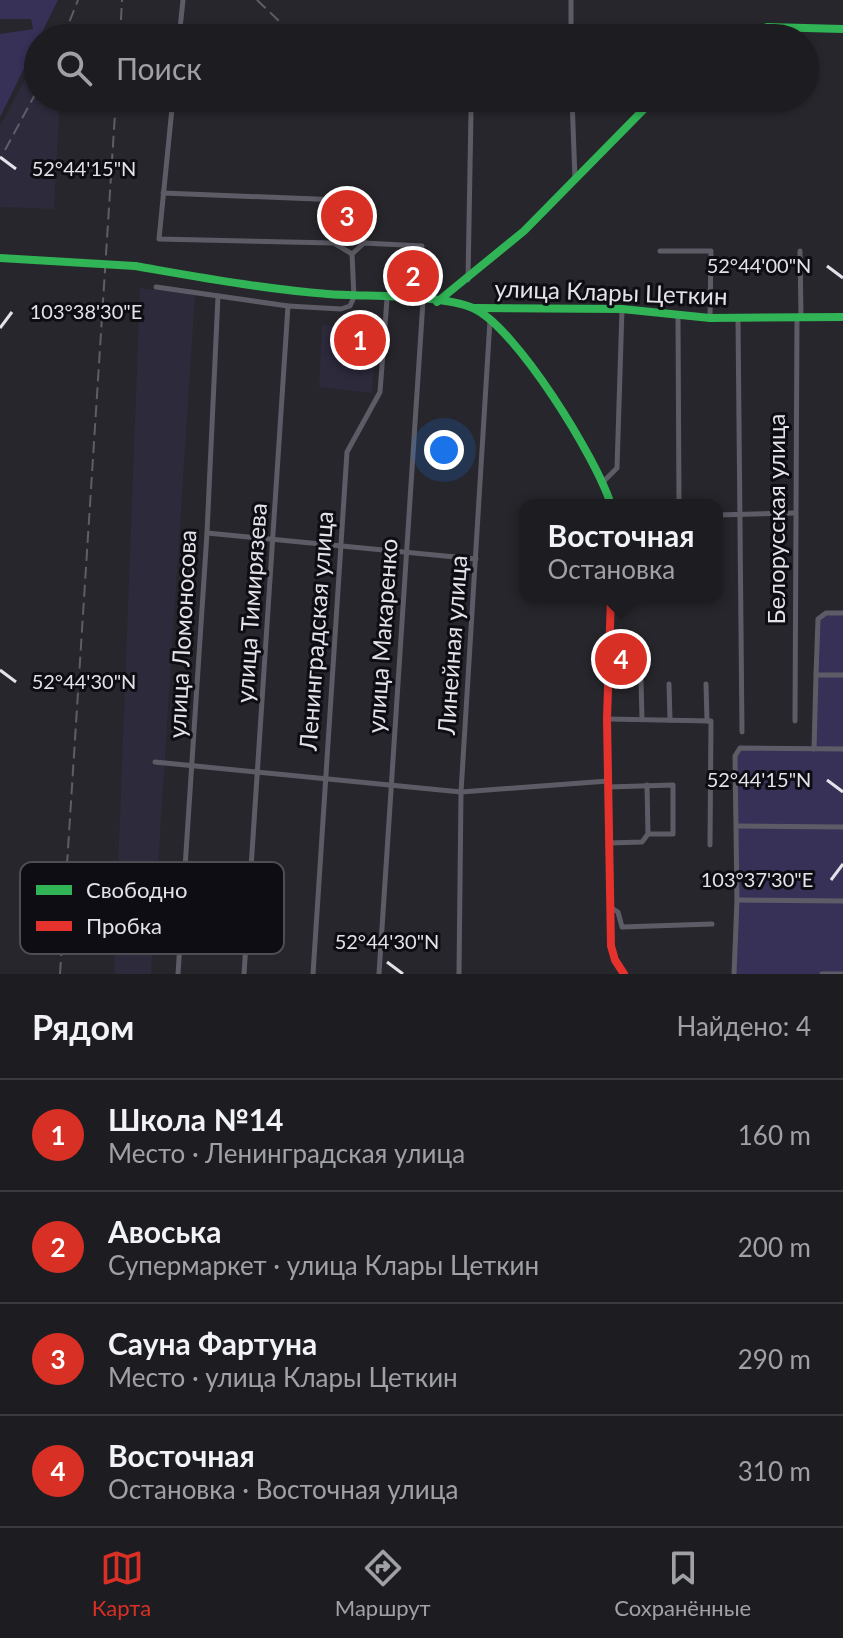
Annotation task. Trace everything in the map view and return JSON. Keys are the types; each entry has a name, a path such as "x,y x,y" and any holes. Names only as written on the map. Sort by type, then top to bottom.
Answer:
{"street":[{"path":"180,24 183,0"},
{"path":"571,0 571,24"},
{"path":"819,27 843,29"},
{"path":"172,112 159,239 334,243 352,254"},
{"name":"улица Клары Цеткин","path":"468,281 471,112"},
{"path":"573,112 575,180"},
{"path":"0,258 135,266 242,285 437,302 468,281 641,112"},
{"path":"163,193 365,201 364,243"},
{"path":"352,254 364,243 422,246"},
{"path":"660,251 711,251 710,318"},
{"name":"Белорусская улица","path":"795,721 800,251"},
{"path":"156,287 288,306 341,309 350,306 354,297 352,254"},
{"name":"улица Ломоносова","path":"186,862 218,296"},
{"name":"Ленинградская улица","path":"313,974 347,452 380,392 387,299"},
{"name":"улица Макаренко","path":"379,974 423,301"},
{"name":"улица Клары Цеткин","path":"437,302 474,308 622,309 710,318 843,317"},
{"name":"улица Тимирязева","path":"252,862 288,306"},
{"path":"474,308 490,319 517,350 580,439 604,481 609,499"},
{"path":"604,481 617,468 622,309"},
{"path":"678,316 679,499"},
{"path":"738,318 742,732"},
{"name":"Линейная улица","path":"459,974 461,792 490,319"},
{"path":"723,515 795,513"},
{"path":"207,533 476,559"},
{"path":"611,603 607,719 611,946 624,974"},
{"path":"814,749 818,619 826,613 843,613"},
{"path":"816,675 843,675"},
{"path":"641,680 642,719"},
{"path":"669,684 670,720"},
{"path":"706,684 707,721"},
{"path":"607,719 711,721 710,845"},
{"path":"734,974 737,900 735,756 740,748 843,749"},
{"path":"155,762 461,792 608,784 673,785 673,834 648,834"},
{"path":"609,843 642,842 648,834 647,785"},
{"path":"737,826 843,827"},
{"path":"737,900 843,901"},
{"path":"610,907 618,912 622,927 712,924"},
{"name":"улица Ломоносова","path":"178,974 179,954"},
{"name":"улица Тимирязева","path":"244,974 245,954"},
{"path":"822,974 843,974"}],"shaded area":[{"path":"0,0 58,0 46,24 32,24 31,19 0,19"},
{"path":"24,30 24,69 0,117 0,34"},
{"path":"24,81 24,112 59,112 54,209 0,207 0,126"},
{"path":"140,288 195,295 158,862 118,862"},
{"path":"322,325 377,329 372,393 319,387"},
{"path":"843,613 843,974 734,974 735,756 740,748 814,748 818,619 821,615"},
{"path":"115,954 152,954 151,974 114,974"}],"railway":[{"path":"69,24 78,0"},
{"path":"121,24 122,0"},
{"path":"257,0 282,24"},
{"path":"5,150 26,112"},
{"path":"67,862 115,112"},
{"path":"60,974 61,954"}],"traffic: fast":[{"path":"819,28 843,29"},
{"path":"437,302 524,231 641,112"},
{"path":"0,258 135,266"},
{"path":"135,266 279,289 423,298 473,308 491,320 511,340 553,396 590,457 609,499"},
{"path":"476,308 622,309 710,318 843,317"}],"traffic: jam":[{"path":"611,603 607,719 611,946 624,974"}],"place":[{"name":"Сауна Фартуна","path":"347,216"},
{"name":"Авоська","path":"413,276"},
{"name":"Школа №14","path":"360,340"},
{"name":"Восточная","path":"621,659"}]}
